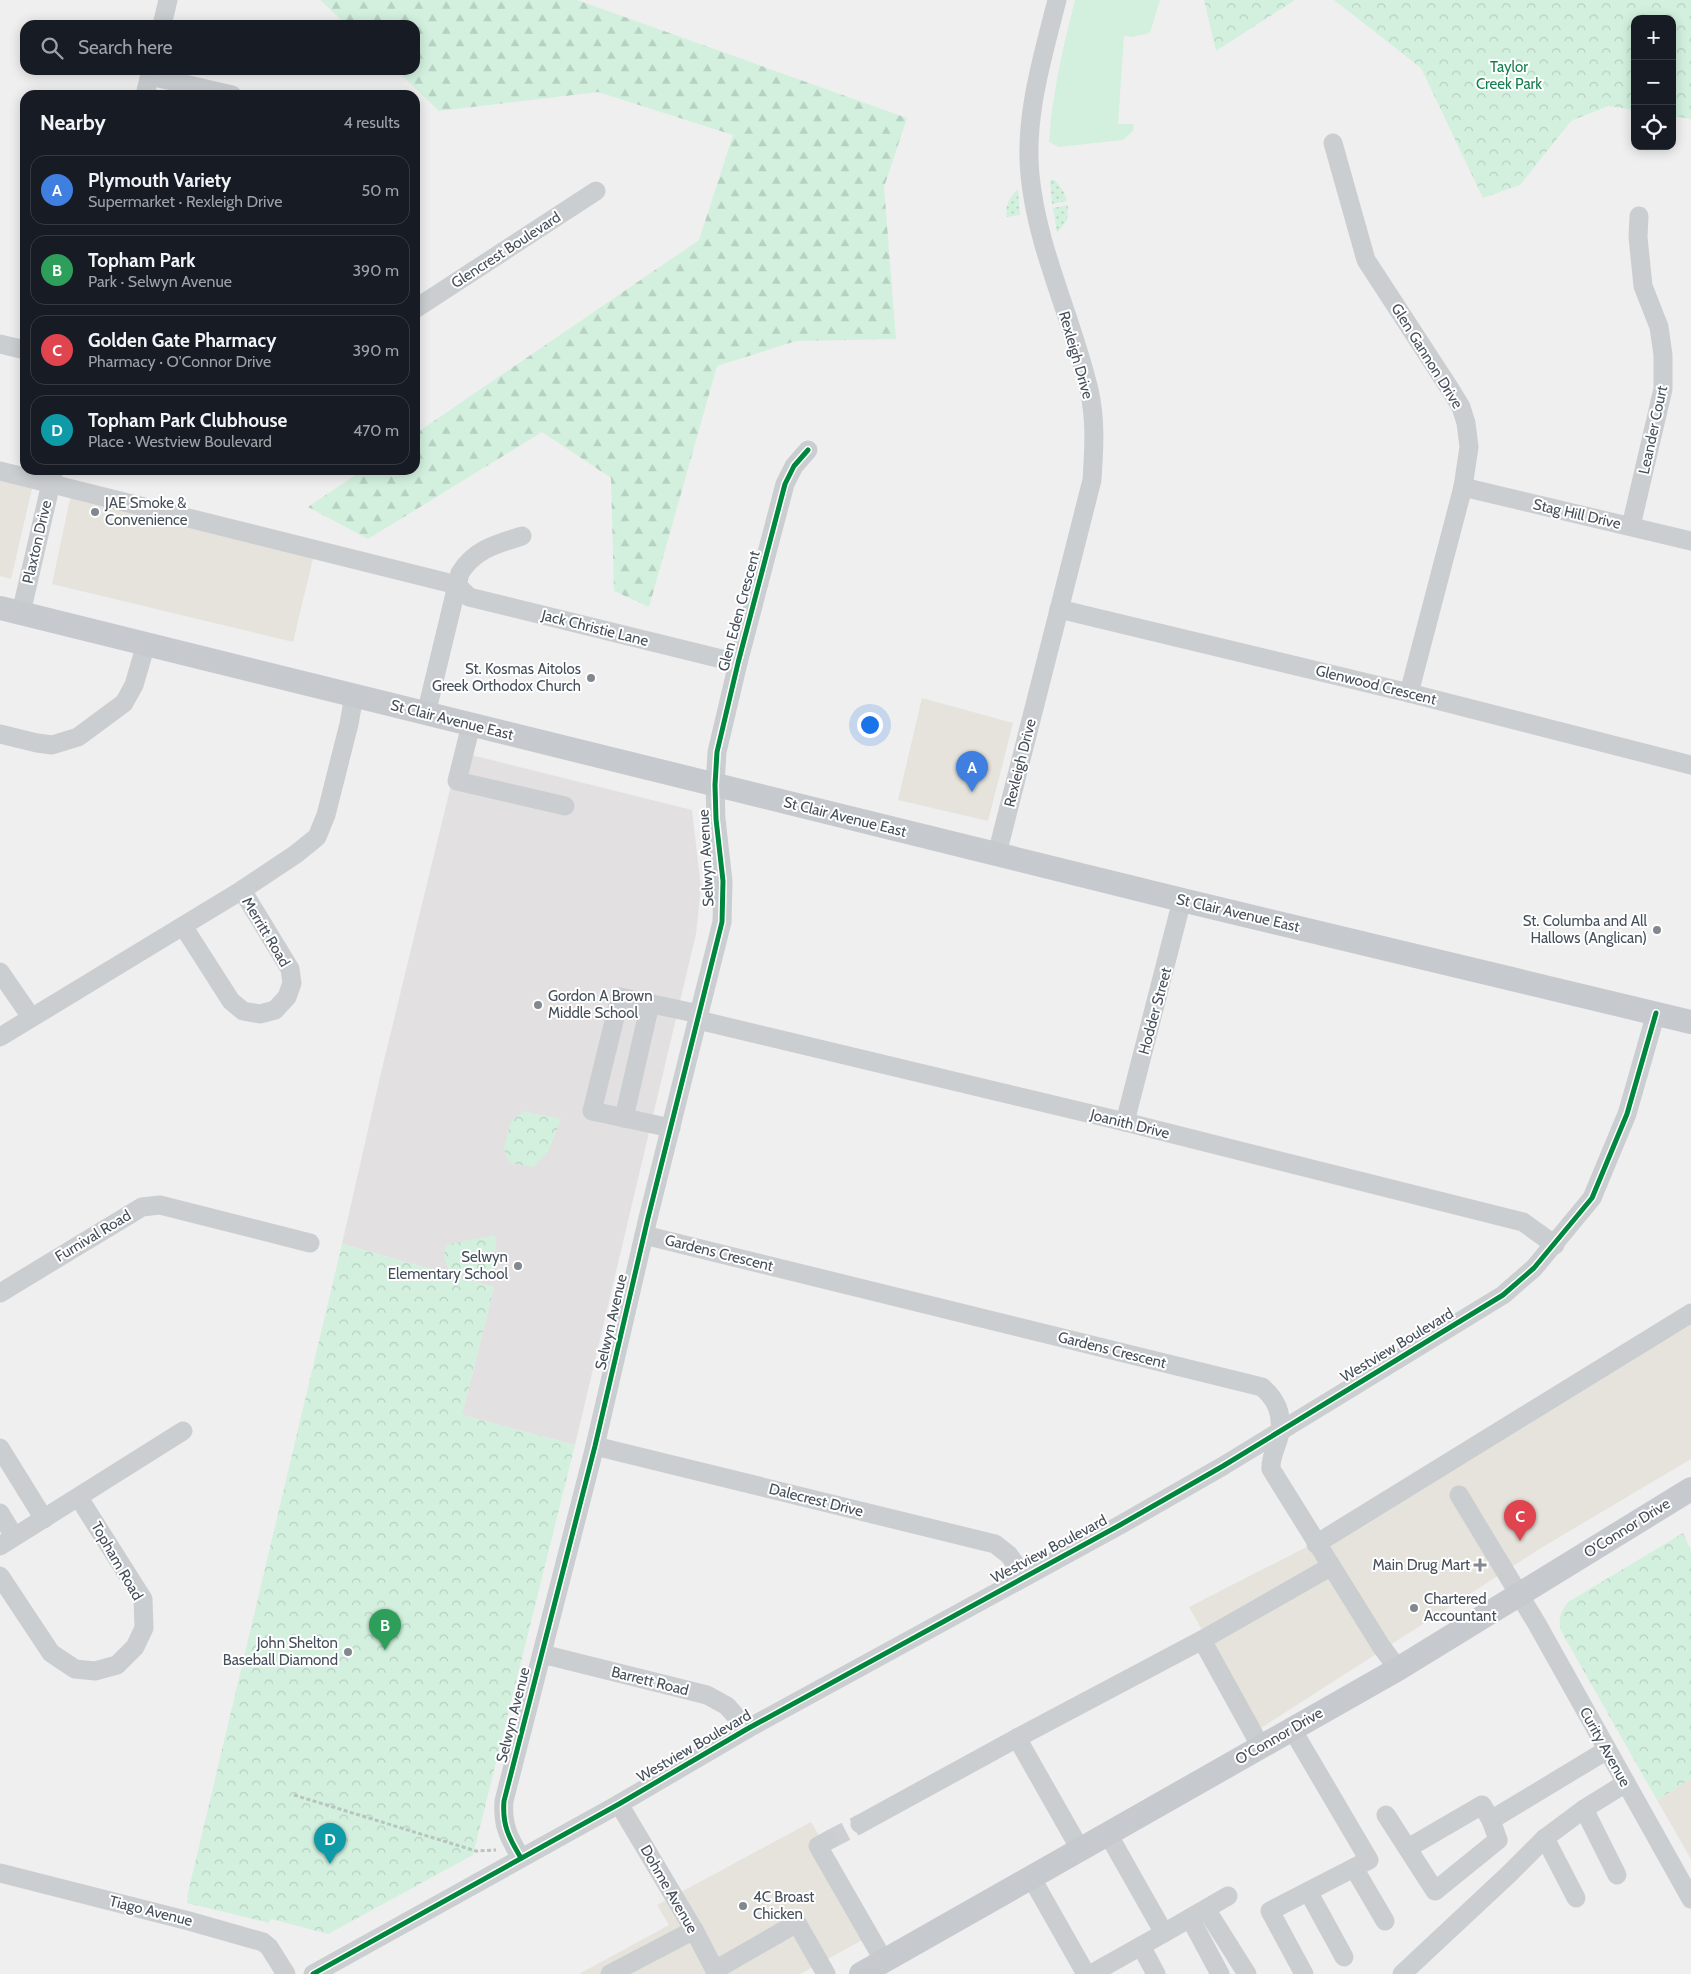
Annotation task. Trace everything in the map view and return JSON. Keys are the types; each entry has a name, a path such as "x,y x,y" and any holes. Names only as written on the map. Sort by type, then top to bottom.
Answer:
{"main road":[{"name":"St Clair Avenue East","path":"10,611 1182,900 1691,1022"},
{"name":"O'Connor Drive","path":"861,1974 1398,1669 1691,1488"}],"street":[{"path":"163,20 168,0"},
{"name":"Rexleigh Drive","path":"997,854 1092,480 1095,440 1089,391 1045,249 1030,177 1029,132 1042,58 1057,0"},
{"path":"146,90 150,75"},
{"path":"158,75 214,90"},
{"name":"Glen Gannon Drive","path":"1333,143 1366,260 1461,407 1469,436 1463,488 1409,693"},
{"name":"Glencrest Boulevard","path":"420,306 596,191"},
{"name":"Leander Court","path":"1631,526 1663,389 1663,354 1659,327 1643,286 1638,244 1639,216"},
{"path":"0,344 20,349"},
{"name":"Glen Eden Crescent","path":"714,784 717,752 738,662 785,484 794,466 808,450"},
{"name":"Jack Christie Lane","path":"0,471 20,473"},
{"name":"Jack Christie Lane","path":"35,475 53,477 457,585 469,596 476,598 738,662"},
{"name":"Plaxton Drive","path":"10,611 53,477"},
{"name":"Stag Hill Drive","path":"1463,488 1691,541"},
{"path":"426,714 460,573 466,563 478,552 495,544 522,536"},
{"name":"Glenwood Crescent","path":"1059,609 1409,693 1691,765"},
{"path":"0,734 52,745 78,737 124,703 134,685 146,644"},
{"name":"Merritt Road","path":"0,1037 242,890 296,854 317,837 326,815 349,724 354,696"},
{"path":"471,724 457,781 565,806"},
{"name":"Selwyn Avenue","path":"521,1858 508,1836 503,1817 504,1802 594,1446 722,922 723,881 714,784"},
{"name":"Merritt Road","path":"183,926 231,1001 243,1011 260,1014 275,1010 287,997 292,983 290,969 242,890"},
{"name":"Hodder Street","path":"1125,1122 1182,900"},
{"path":"0,972 31,1017"},
{"name":"Joanith Drive","path":"624,1118 592,1111 620,997 1523,1222 1555,1245"},
{"path":"650,1004 624,1118 671,1128"},
{"name":"Westview Boulevard","path":"313,1974 619,1804 747,1728 1120,1525 1280,1432 1503,1295 1534,1268 1592,1198 1627,1114 1656,1013"},
{"name":"Furnival Road","path":"0,1294 142,1207 160,1205 310,1243"},
{"name":"Gardens Crescent","path":"644,1235 1262,1387 1273,1396 1278,1409 1280,1432 1270,1461 1270,1469 1330,1567 1398,1669"},
{"path":"1316,1544 1691,1314"},
{"path":"0,1513 7,1541 44,1520 183,1431"},
{"name":"Dalecrest Drive","path":"594,1446 995,1544 1009,1554 1024,1577"},
{"path":"0,1448 44,1520"},
{"name":"Curity Avenue","path":"1459,1495 1520,1594 1691,1899"},
{"name":"Topham Road","path":"0,1576 51,1653 76,1669 95,1671 117,1665 135,1647 144,1628 143,1599 79,1498"},
{"path":"860,1824 1202,1640 1330,1567"},
{"path":"1202,1640 1261,1747"},
{"name":"Barrett Road","path":"542,1654 707,1695 727,1706 747,1728"},
{"path":"1292,1729 1369,1860 1309,1893 1270,1911 1304,1974"},
{"path":"1017,1738 1080,1849"},
{"path":"1491,1820 1607,1750"},
{"path":"1402,1974 1545,1838 1584,1809 1626,1782"},
{"name":"Dohme Avenue","path":"619,1804 694,1930 716,1972"},
{"path":"1386,1814 1435,1890 1498,1840 1491,1820 1482,1805 1408,1848"},
{"path":"1584,1809 1617,1875"},
{"path":"1108,1834 1164,1933"},
{"path":"1545,1838 1576,1898"},
{"path":"829,1840 818,1846 884,1961"},
{"path":"1354,1868 1385,1921"},
{"name":"Tiago Avenue","path":"0,1873 189,1921 263,1942 269,1947 286,1974"},
{"path":"1031,1877 1086,1974"},
{"path":"1309,1893 1344,1957"},
{"path":"1091,1974 1117,1968 1141,1946 1228,1896"},
{"path":"1198,1913 1220,1974"},
{"path":"1198,1913 1247,1974"},
{"path":"716,1972 797,1923 826,1974"},
{"path":"610,1974 694,1930"},
{"path":"1141,1946 1156,1974"}],"path":[{"path":"294,1795 476,1852 499,1850"}],"shaded area":[{"path":"0,468 20,473 20,475 35,476 11,579 0,576"},
{"path":"73,485 317,542 293,642 52,584"},
{"path":"922,698 1013,723 988,821 898,800"},
{"path":"459,752 692,810 701,888 696,934 575,1445 462,1415 494,1287 342,1244 380,1077"},
{"path":"1691,1317 1691,1459 1541,1548 1258,1730 1189,1607 1330,1535"},
{"path":"1691,1779 1691,1859 1657,1800"},
{"path":"811,1822 877,1932 800,1974 579,1974 669,1925 657,1905"}],"green space":[{"path":"320,0 577,0 907,118 884,187 896,339 796,341 717,366 649,607 614,591 611,478 542,432 368,539 308,507 356,475 420,475 420,431 699,240 733,135 598,92 439,111 420,93 420,90 417,90 401,75 420,75 420,20 342,20"},
{"path":"1075,0 1160,0 1150,33 1132,37 1124,36 1118,124 1134,124 1133,131 1123,140 1059,147 1049,142 1059,71"},
{"path":"1204,0 1295,0 1216,51"},
{"name":"Taylor Creek Park","path":"1334,0 1691,0 1691,119 1676,117 1676,15 1631,15 1631,109 1608,106 1571,121 1520,185 1483,198 1421,68"},
{"path":"1050,180 1055,180 1064,192 1067,201 1052,204"},
{"path":"1018,189 1020,215 1007,217 1006,209 1008,202"},
{"path":"1068,205 1067,220 1057,233 1053,208"},
{"path":"523,1111 561,1119 548,1152 533,1167 509,1163 504,1148 511,1122"},
{"path":"495,1235 497,1252 495,1272 484,1280 449,1270 444,1258 445,1245"},
{"path":"342,1244 494,1287 462,1415 575,1445 473,1855 328,1934 271,1919 269,1923 187,1903 187,1897"},
{"path":"1683,1533 1691,1551 1691,1779 1657,1800 1561,1631 1560,1619 1561,1613 1568,1602"}],"tunnel":[{"path":"829,1840 860,1824"}],"cycle path":[{"path":"521,1858 507,1831 504,1817 504,1801 595,1446 648,1218 722,922 723,881 716,819 715,785 717,752 738,663 785,484 794,466 808,450"},
{"path":"313,1974 619,1804 747,1729 1120,1525 1223,1466 1503,1295 1534,1268 1592,1198 1627,1114 1656,1013"}],"place":[{"name":"JAE Smoke & Convenience","path":"95,512"},
{"name":"St. Kosmas Aitolos Greek Orthodox Church","path":"591,678"},
{"name":"Plymouth Variety","path":"972,792"},
{"name":"St. Columba and All Hallows (Anglican)","path":"1657,930"},
{"name":"Gordon A Brown Middle School","path":"538,1005"},
{"name":"Selwyn Elementary School","path":"518,1266"},
{"name":"Golden Gate Pharmacy","path":"1520,1541"},
{"name":"Main Drug Mart","path":"1480,1565"},
{"name":"Chartered Accountant","path":"1414,1608"},
{"name":"Topham Park","path":"385,1650"},
{"name":"John Shelton Baseball Diamond","path":"348,1652"},
{"name":"Topham Park Clubhouse","path":"330,1864"},
{"name":"4C Broast Chicken","path":"743,1906"}]}
